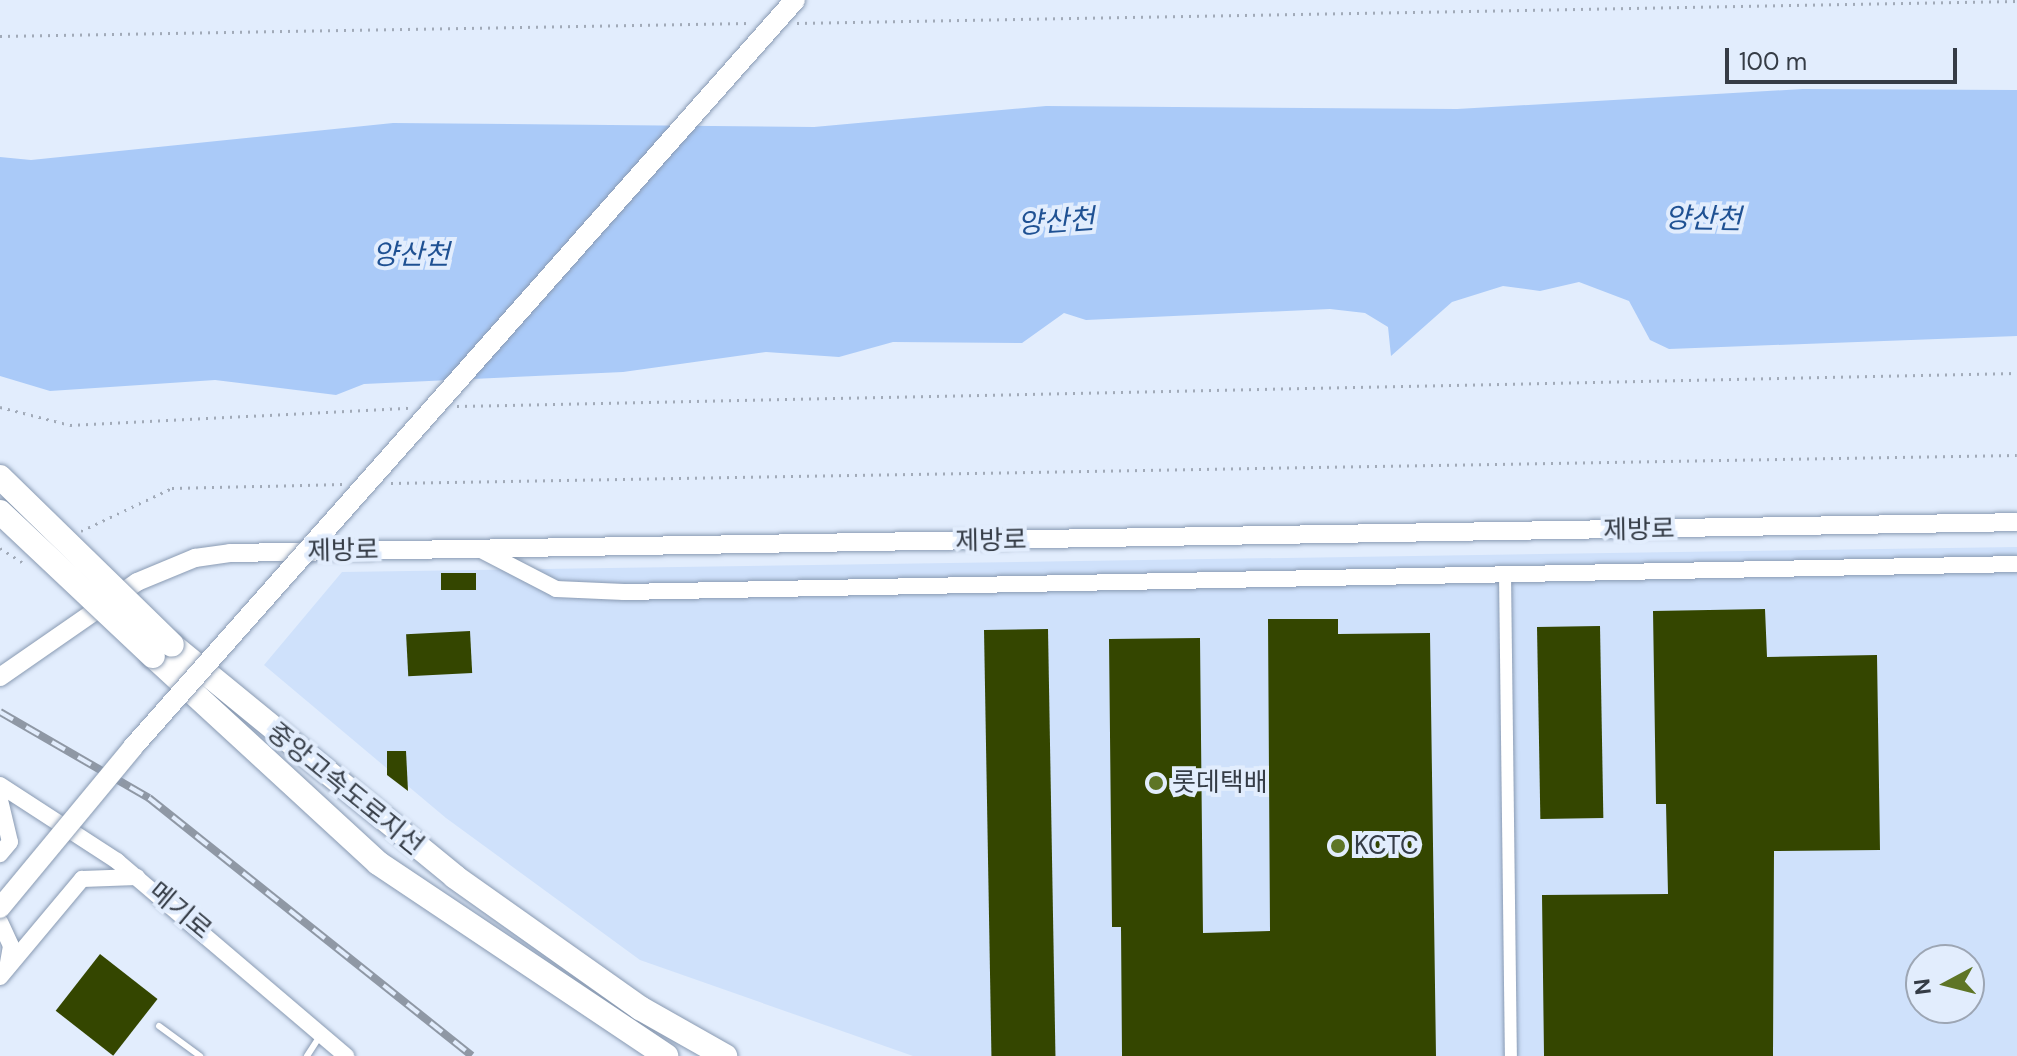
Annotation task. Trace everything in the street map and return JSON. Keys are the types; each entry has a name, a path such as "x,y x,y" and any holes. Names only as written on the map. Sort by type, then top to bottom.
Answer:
{"highway":[{"name":"중앙고속도로지선","path":"0,477 162,651 378,863 666,1056"},
{"name":"중앙고속도로지선","path":"0,512 162,651 455,877 640,1008 725,1056"}],"main road":[{"path":"0,908 143,735 795,0"},
{"name":"제방로","path":"0,677 137,582 195,558 475,547 2017,522"}],"street":[{"path":"475,547 556,589 624,592 2017,564"},
{"path":"1505,574 1511,1056"},
{"name":"메기로","path":"0,785 138,877 346,1056"},
{"path":"0,800 10,842 0,854"},
{"path":"3,973 82,879 138,877"},
{"path":"0,922 11,946 3,973"}],"lane":[{"path":"159,1026 200,1056"},
{"path":"307,1056 322,1033"}],"path":[{"path":"783,23 2017,1"},
{"path":"0,36 751,23"},
{"path":"441,407 2017,373"},
{"path":"0,407 70,425 425,407"},
{"path":"378,483 2017,455"},
{"path":"78,533 172,488 347,484"},
{"path":"13,556 26,552"}],"shaded area":[{"path":"2017,547 2017,1056 913,1056 640,960 446,818 264,665 342,572"}],"water":[{"name":"양산천","path":"1803,89 2017,90 2017,336 1669,349 1650,340 1629,301 1579,282 1540,291 1503,286 1452,302 1391,356 1388,327 1365,313 1330,309 1086,320 1064,313 1022,343 893,342 839,357 766,352 623,372 364,384 336,395 215,380 50,391 0,376 0,157 31,160 393,123 814,127 1046,106 1457,109"}],"building":[{"path":"441,573 476,573 476,590 441,590"},
{"path":"1765,609 1767,657 1877,655 1880,850 1774,851 1773,1056 1544,1056 1542,895 1668,894 1666,804 1656,804 1653,611"},
{"path":"1268,619 1338,619 1338,634 1430,633 1436,1056 1122,1056 1121,927 1112,927 1109,639 1200,638 1203,933 1270,931"},
{"path":"1600,626 1603,818 1540,819 1537,627"},
{"path":"1048,629 1055,1056 991,1056 984,630"},
{"path":"470,631 472,673 408,676 406,634"},
{"path":"387,751 406,751 408,791 387,775"},
{"path":"100,954 158,999 113,1056 56,1011"}],"railway":[{"path":"0,712 149,798 472,1056"}],"place":[{"name":"롯데택배","path":"1156,783"},
{"name":"KCTC","path":"1338,846"}]}
